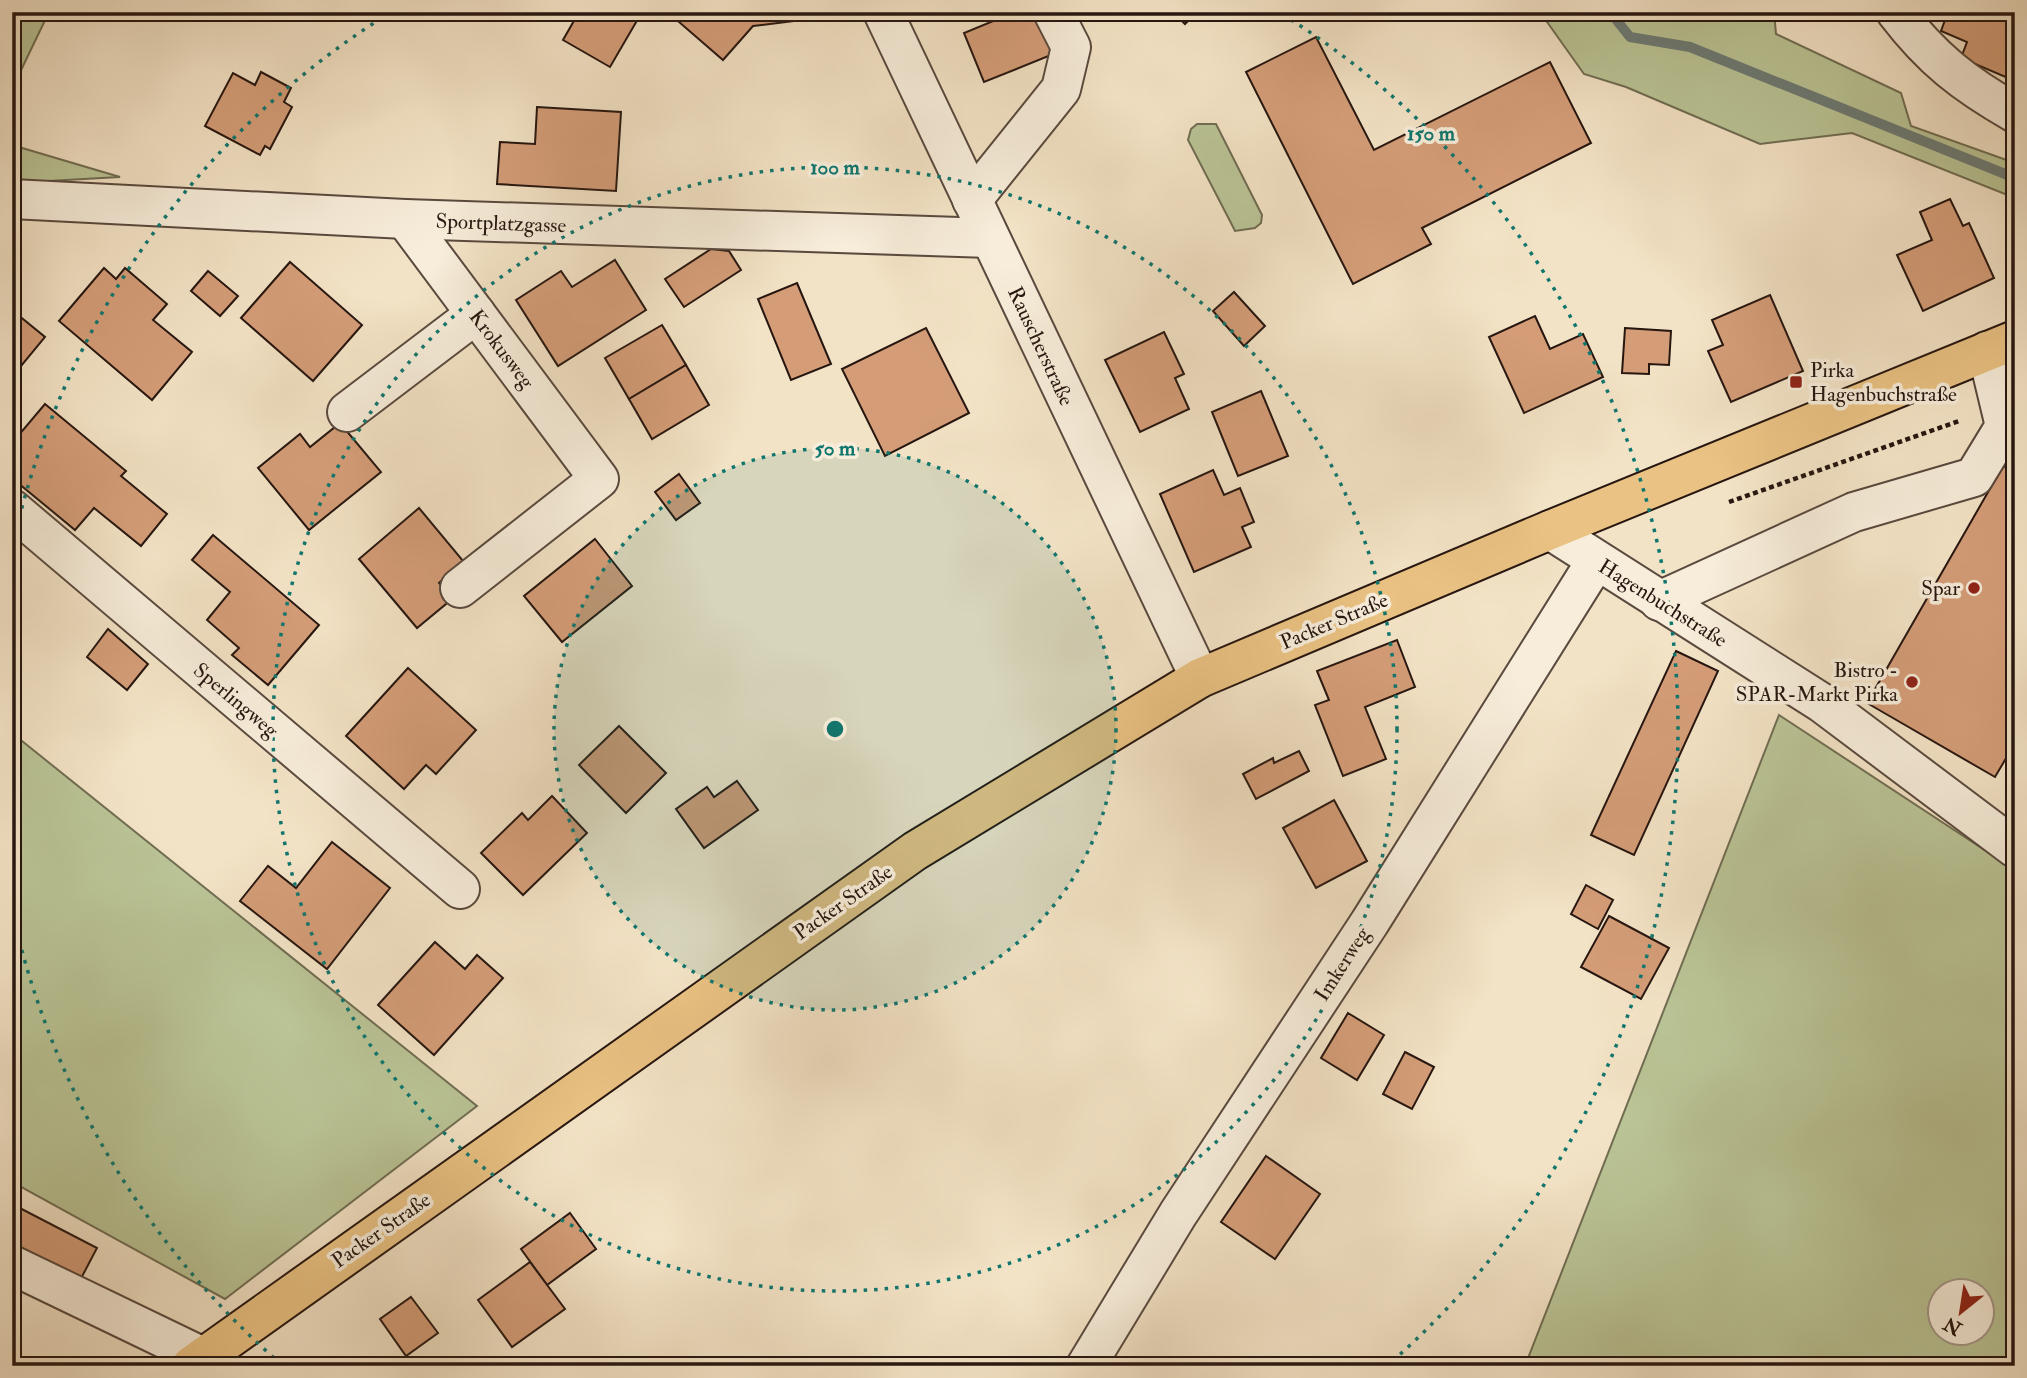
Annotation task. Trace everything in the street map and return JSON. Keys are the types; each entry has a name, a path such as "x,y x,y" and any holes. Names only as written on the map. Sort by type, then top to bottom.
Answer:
{"main road":[{"name":"Packer Straße","path":"197,1362 915,851 1199,678 2001,345"}],"street":[{"name":"Rauscherstraße","path":"883,12 1199,678"},
{"path":"972,200 1061,89 1071,47 1053,12"},
{"path":"1896,12 1915,37 1967,86 2015,113"},
{"name":"Sportplatzgasse","path":"12,199 405,219 990,238"},
{"name":"Krokusweg","path":"405,219 599,479 460,588"},
{"path":"347,412 476,314"},
{"path":"1659,601 1854,512 1973,477 2005,426 2001,345"},
{"name":"Sperlingweg","path":"12,509 460,889"},
{"name":"Hagenbuchstraße","path":"1550,530 1822,703 2015,848"},
{"name":"Imkerweg","path":"1086,1366 1178,1214 1370,922 1596,561"},
{"path":"12,1265 197,1362"}],"path":[{"path":"1727,502 1959,421"}],"green space":[{"path":"12,12 49,12 12,89"},
{"path":"1540,12 1774,12 1776,34 1901,93 1911,126 2015,163 2015,198 1852,133 1760,144 1626,87 1584,74"},
{"path":"1197,124 1216,124 1262,215 1261,223 1255,228 1235,231 1188,140 1191,129"},
{"path":"12,145 120,177 12,183"},
{"path":"1779,715 2015,870 2015,1366 1525,1366"},
{"path":"12,733 477,1106 225,1299 12,1182"}],"building":[{"path":"579,12 642,12 610,67 563,40"},
{"path":"688,12 818,12 819,18 753,26 723,60 679,22"},
{"path":"1015,12 1040,12 1056,53 984,82 964,33"},
{"path":"1173,12 1197,12 1185,24"},
{"path":"1948,12 2003,12 2015,17 2015,81 1961,58 1967,42 1941,31"},
{"path":"1316,37 1374,150 1550,62 1591,143 1422,228 1431,244 1353,284 1246,72"},
{"path":"261,72 291,88 284,102 292,107 270,149 265,146 260,155 205,126 233,73 255,85"},
{"path":"537,107 621,112 616,191 497,184 500,142 535,144"},
{"path":"1950,199 1963,226 1969,223 1994,278 1923,311 1897,255 1932,240 1920,212"},
{"path":"711,249 729,251 741,270 684,307 665,279"},
{"path":"615,260 646,310 558,366 516,300 561,271 572,287"},
{"path":"290,262 362,325 313,381 241,318"},
{"path":"104,268 116,279 125,268 167,304 153,320 192,352 152,400 59,321"},
{"path":"208,271 238,296 220,316 191,291"},
{"path":"797,283 831,364 791,380 758,299"},
{"path":"1234,292 1265,326 1244,346 1213,311"},
{"path":"1770,295 1803,371 1731,402 1708,351 1723,345 1712,320"},
{"path":"12,310 45,337 12,377"},
{"path":"1535,316 1550,349 1583,334 1603,377 1524,413 1489,337"},
{"path":"662,325 686,365 629,399 605,358"},
{"path":"926,328 969,413 885,456 842,369"},
{"path":"1625,328 1671,331 1669,365 1649,364 1649,374 1622,373"},
{"path":"1164,332 1184,374 1175,378 1189,409 1140,432 1105,360"},
{"path":"686,365 709,405 652,439 629,399"},
{"path":"1261,391 1288,456 1238,476 1212,412"},
{"path":"45,404 126,471 121,476 167,514 141,546 94,508 75,530 12,478 12,443"},
{"path":"340,423 381,472 309,530 258,468 300,434 310,447"},
{"name":"Spar","path":"2003,466 2015,473 2015,743 1995,777 1867,703"},
{"path":"1213,470 1224,495 1240,488 1254,522 1242,527 1251,547 1194,572 1160,494"},
{"path":"679,474 700,503 676,520 655,492"},
{"path":"419,508 464,562 439,583 452,599 417,628 359,559"},
{"path":"213,535 319,625 268,685 232,655 239,648 207,620 230,592 192,560"},
{"path":"595,539 632,586 562,642 524,596"},
{"path":"108,629 148,664 127,690 87,657"},
{"path":"1397,640 1415,687 1365,707 1386,759 1343,776 1315,705 1329,700 1317,671"},
{"path":"1676,651 1718,671 1634,855 1591,835"},
{"path":"408,668 476,730 436,774 426,765 404,789 346,736"},
{"path":"619,726 666,773 626,813 579,765"},
{"path":"1299,751 1309,771 1256,799 1243,774 1273,758 1274,763"},
{"path":"737,781 758,810 704,848 676,809 707,787 714,797"},
{"path":"552,796 587,833 523,895 481,853 522,813 528,820"},
{"path":"1334,800 1367,861 1316,888 1283,828"},
{"path":"332,842 390,888 327,969 240,901 268,866 296,888"},
{"path":"1586,885 1613,900 1598,929 1571,914"},
{"path":"1609,916 1669,948 1641,999 1581,967"},
{"path":"435,942 465,969 477,955 503,978 434,1055 378,1005"},
{"path":"1348,1013 1384,1035 1357,1080 1321,1058"},
{"path":"1405,1052 1434,1067 1412,1109 1383,1094"},
{"path":"1266,1156 1320,1194 1275,1259 1221,1222"},
{"path":"12,1204 97,1248 77,1286 12,1252"},
{"path":"570,1213 596,1249 547,1285 521,1249"},
{"path":"530,1262 565,1309 512,1347 478,1300"},
{"path":"411,1297 438,1333 406,1356 380,1319"}],"waterway":[{"path":"1610,12 1630,37 1690,47 2015,178"}],"place":[{"name":"Pirka Hagenbuchstraße","path":"1796,382"},
{"name":"Spar","path":"1974,588"},
{"name":"Bistro - SPAR-Markt Pirka","path":"1912,682"}]}
